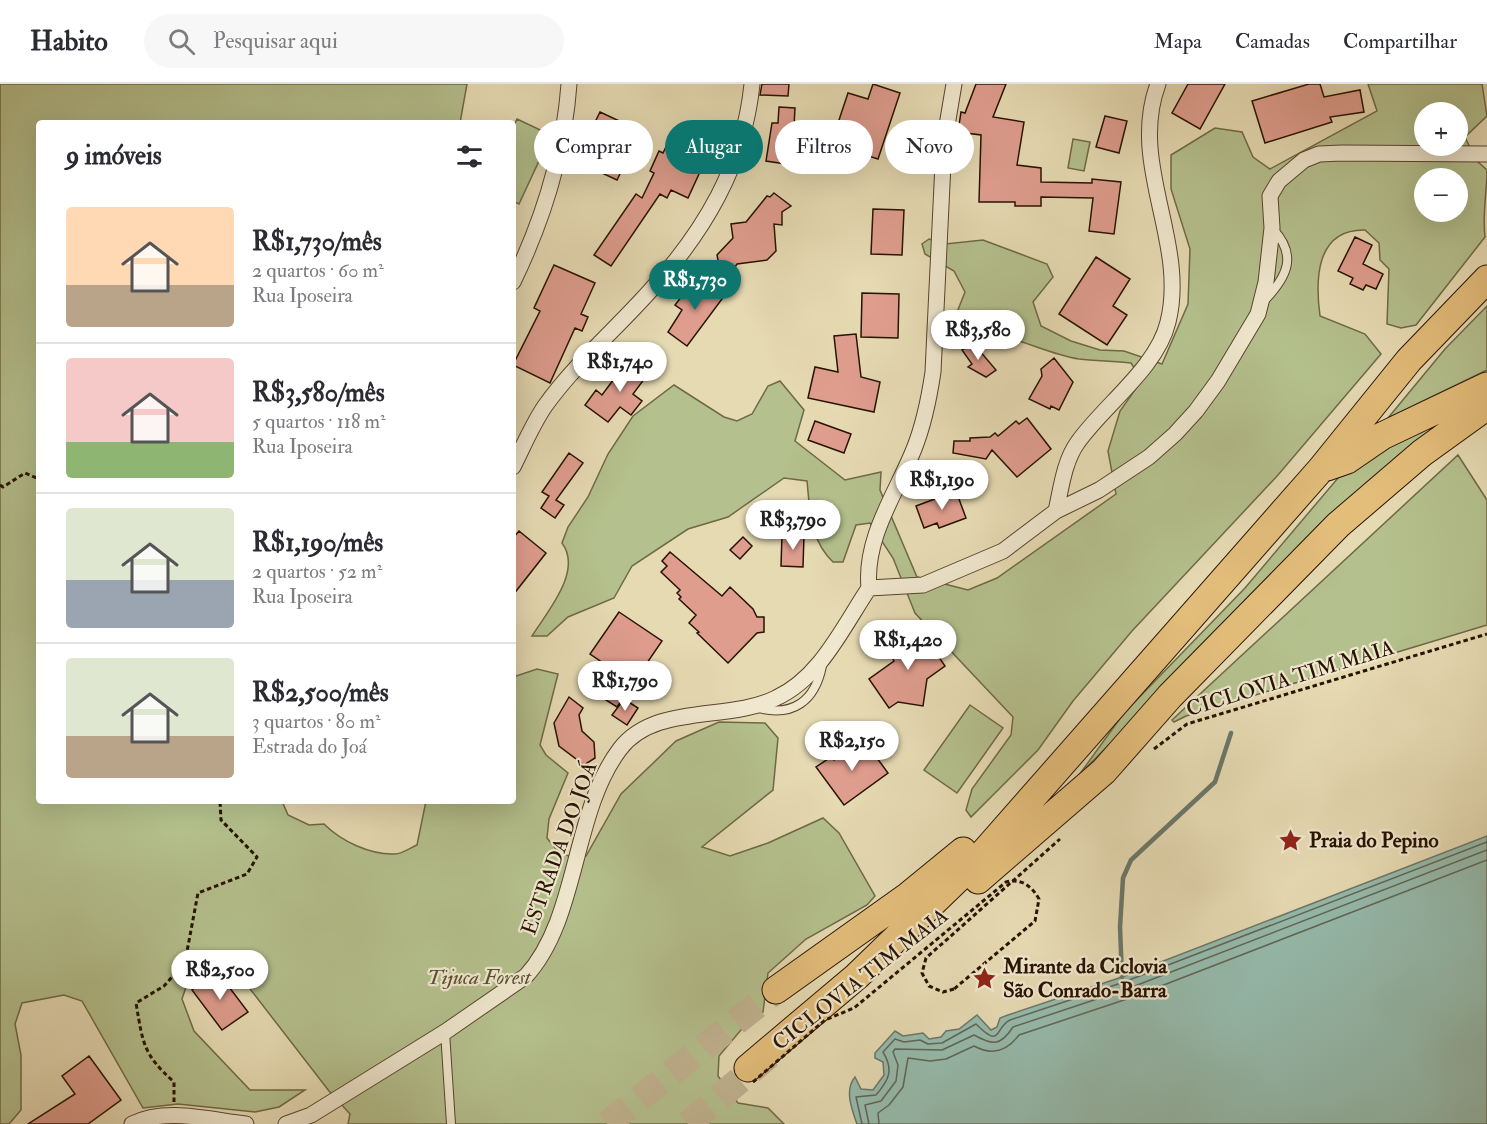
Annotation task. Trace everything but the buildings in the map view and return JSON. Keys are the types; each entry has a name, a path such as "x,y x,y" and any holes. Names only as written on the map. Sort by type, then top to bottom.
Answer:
{"highway":[{"path":"751,1075 906,931 1009,824 1321,469 1408,360 1487,279"},
{"path":"1321,469 1347,460 1382,436 1487,386"},
{"path":"952,903 1104,771 1178,688 1338,525 1422,453 1487,406"},
{"path":"776,990 945,868 1074,748"}],"street":[{"path":"516,276 534,235 552,181 566,121 568,84"},
{"path":"516,461 544,407 584,360 650,291 707,219 730,174 742,141 752,84"},
{"path":"954,84 944,143 933,372 928,408 914,449 875,537 867,567 869,588 923,585 1003,551 1056,511 1100,490 1149,457 1175,434 1196,411 1218,381 1258,314 1263,302 1272,228 1270,196 1279,181 1304,160 1319,154 1487,154"},
{"path":"1056,511 1063,479 1077,443 1155,351 1168,323 1172,280 1168,243 1153,178 1149,138 1150,105 1158,84"},
{"name":"ESTRADA DO JOÁ","path":"286,1124 311,1115 445,1032 526,976 536,966 551,937 601,782 620,749 637,733 660,722 753,707 777,698 802,682 824,657 869,588"},
{"path":"132,1124 160,1116 173,1115 246,1124"}],"lane":[{"path":"445,1032 451,1124"}],"path":[{"path":"0,485 3,487 25,473 36,478"},
{"name":"CICLOVIA TIM MAIA","path":"1153,750 1170,734 1187,724 1487,634"},
{"path":"173,1115 174,1082 152,1061 142,1040 136,1004 164,986 185,962 198,893 247,874 257,857 221,820 220,804"},
{"name":"CICLOVIA TIM MAIA","path":"751,1075 825,1020 854,1008 1006,882 1021,882 1028,885 1039,899 1035,921 954,989 943,992 928,986 922,973 926,958 1062,836"}],"green space":[{"name":"Tijuca Forest","path":"0,84 467,84 461,120 36,120 36,804 283,804 288,815 309,825 324,824 356,846 385,854 400,853 417,845 425,804 516,804 516,676 537,669 558,674 540,745 546,755 568,773 549,819 547,838 563,854 586,856 621,794 676,741 719,722 765,723 778,738 773,790 702,847 730,856 768,843 823,818 839,833 875,896 867,905 806,939 768,973 763,1012 746,1024 719,1056 718,1076 738,1103 768,1108 784,1124 348,1124 350,1114 329,1091 230,963 219,962 190,975 182,999 194,1031 250,1090 305,1090 279,1107 255,1112 178,1104 143,1108 82,1001 64,995 22,1003 15,1024 21,1055 21,1110 9,1124 0,1124"},
{"path":"1368,84 1482,84 1487,116 1468,134 1468,102 1414,102 1414,156 1468,156 1468,143 1476,160 1487,170 1485,237 1416,325 1401,328 1387,324 1389,269 1380,260 1379,243 1365,230 1349,232 1337,238 1328,247 1319,272 1320,316 1365,334 1381,354 1278,475 1132,631 1073,701 1038,750 971,817 966,810 972,789 1011,735 1013,717 915,613 893,558 870,523 856,525 843,562 833,562 825,553 815,535 807,481 784,478 728,517 688,529 632,566 614,598 568,617 547,636 532,636 554,603 566,578 567,554 562,543 568,527 588,497 608,454 633,416 674,385 724,417 737,421 752,414 768,386 780,381 804,410 795,441 845,480 881,472 880,490 917,577 968,590 997,578 1116,494 1108,451 1120,411 1142,380 1131,363 1064,356 988,333 957,335 950,330 965,292 954,271 925,254 922,244 929,239 945,244 983,240 1047,264 1053,277 1033,302 1041,326 1071,341 1100,350 1124,351 1162,364 1188,304 1190,249 1171,189 1171,155 1215,128 1242,132 1253,157 1270,169 1377,111"},
{"path":"517,119 534,127 534,172 519,204 516,202"},
{"path":"1073,139 1090,142 1084,171 1068,168"},
{"path":"1487,306 1487,370 1388,418 1445,349"},
{"path":"1464,407 1322,530 1079,775 1124,713 1245,588 1338,478 1385,446"},
{"path":"1458,455 1487,500 1487,625 1186,716 1174,722 1172,720"},
{"path":"970,705 1003,728 957,793 924,770"}],"water":[{"path":"1487,836 1487,1124 857,1124 849,1094 852,1082 855,1077 861,1089 873,1090 884,1075 883,1062 875,1058 875,1053 895,1031 903,1036 923,1033 929,1039 941,1037 946,1031 959,1029 977,1015 991,1030 997,1027 1000,1018 1122,977"}],"waterway":[{"path":"1122,977 1120,927 1123,878 1131,860 1215,782 1231,733"}],"tunnel":[{"path":"607,1124 776,990"},
{"path":"688,1124 769,1055"}],"place":[{"name":"Praia do Pepino","path":"1291,840"},
{"name":"Mirante da Ciclovia São Conrado-Barra","path":"985,978"}]}
